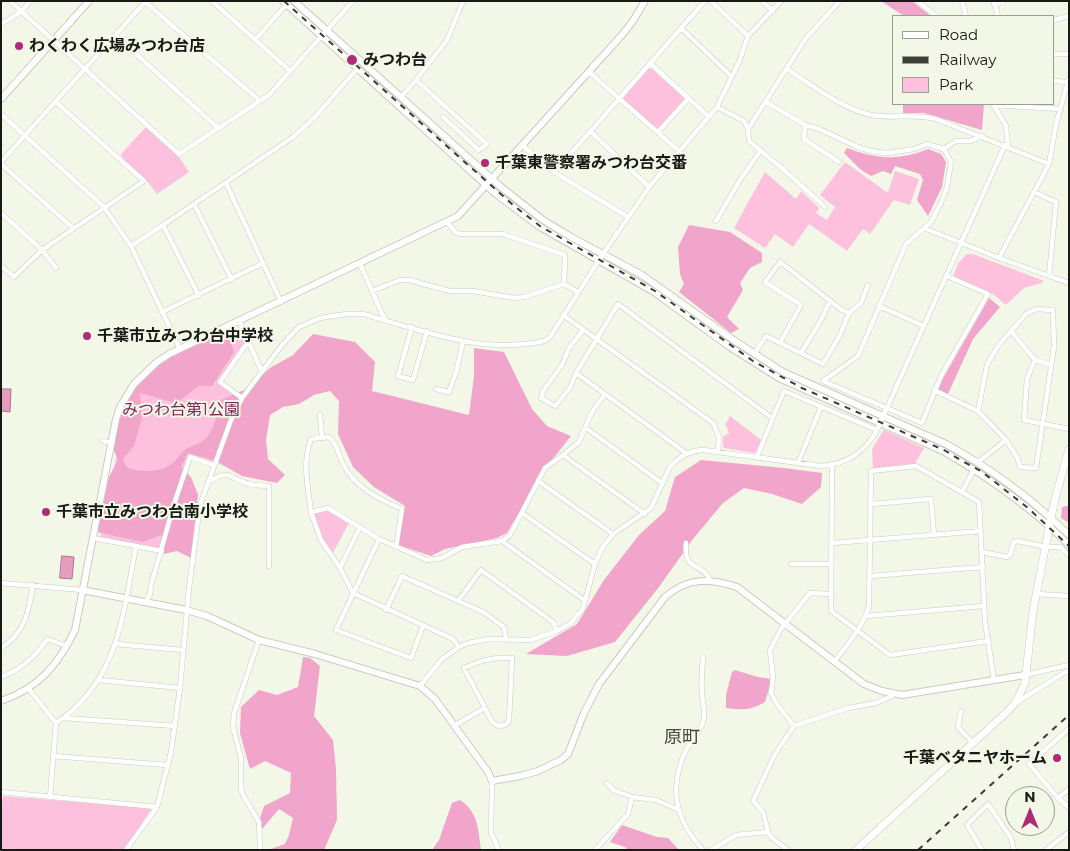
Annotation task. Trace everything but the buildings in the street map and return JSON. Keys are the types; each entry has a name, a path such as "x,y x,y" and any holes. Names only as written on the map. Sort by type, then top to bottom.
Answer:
{"main road":[{"path":"856,850 973,743 1016,702 1022,692 1036,594 1050,523 1069,449"}],"street":[{"path":"10,1 179,154 269,95 353,1"},
{"path":"1,24 21,12 30,1"},
{"path":"1,98 89,1"},
{"path":"212,1 290,71"},
{"path":"294,1 492,179 543,220 642,275 754,354 790,375 943,451 974,469 1050,523 1065,535 1069,544"},
{"path":"400,97 416,80 447,40 463,1"},
{"path":"1,700 28,688 48,672 67,646 75,630 92,538 120,407 134,384 157,362 180,349 458,216 589,72 633,21 645,1"},
{"path":"554,172 621,99 705,1"},
{"path":"711,1 748,36"},
{"path":"762,1 773,11"},
{"path":"126,850 157,807 167,765 180,688 186,610 200,505 231,420 242,398 290,335 299,327 320,318 346,314 363,314 463,341 494,346 544,341 550,337 599,260 649,187 709,118 739,62 748,36 781,1"},
{"path":"748,129 806,38 840,1"},
{"path":"918,1 935,15"},
{"path":"962,1 966,15"},
{"path":"998,15 994,2 1003,1"},
{"path":"73,228 1,163 145,2 260,101"},
{"path":"255,40 285,3 486,185 540,227 654,292 759,366 802,389 946,444 978,462 1033,502 1050,523"},
{"path":"1055,20 1069,16"},
{"path":"681,28 732,76"},
{"path":"115,35 218,128"},
{"path":"1055,54 1069,54"},
{"path":"650,63 709,118"},
{"path":"786,69 858,111 891,117 923,115 983,136 1049,164"},
{"path":"131,246 305,128 358,70"},
{"path":"589,72 680,152"},
{"path":"416,80 487,144 480,150 443,117"},
{"path":"999,258 1049,164 1068,80 1055,81"},
{"path":"658,132 688,99"},
{"path":"1,266 14,276 42,250 144,180 56,102"},
{"path":"766,102 805,125 819,129 860,148 876,152 900,152 927,144 944,149 952,162 947,187 931,222 906,244 858,356 823,381 922,423 942,374 988,294 947,276"},
{"path":"420,686 442,659 458,647 490,639 530,640 557,631 571,623 583,608 599,554 613,534 645,514 655,502 662,483 675,462 686,453 703,450 798,463 832,465 847,461 871,442 1006,146 1006,126 994,105"},
{"path":"1006,105 1060,109"},
{"path":"716,107 744,121 748,129 749,141 825,207"},
{"path":"1,114 104,206 131,246 180,349"},
{"path":"805,125 804,139 839,162"},
{"path":"590,132 649,187"},
{"path":"944,149 956,141 970,141 983,136"},
{"path":"522,145 554,172 628,217"},
{"path":"716,221 736,185 761,150"},
{"path":"226,183 281,302"},
{"path":"1034,192 1056,202 1049,276"},
{"path":"194,204 232,280"},
{"path":"1,214 42,250 56,268"},
{"path":"447,222 455,232 460,234 503,234 566,254 564,284"},
{"path":"163,225 199,296"},
{"path":"924,228 961,244 1069,283"},
{"path":"780,343 801,304 765,282 780,262 842,310 849,313"},
{"path":"162,312 232,280 263,263"},
{"path":"360,264 384,320"},
{"path":"372,291 400,280 409,280 450,291 473,291 514,298 524,297 564,284 578,292"},
{"path":"754,354 766,336 823,364 840,335 849,313 861,303 868,285"},
{"path":"801,353 830,301"},
{"path":"583,330 569,348 562,366 543,391 541,398 555,406 570,388 576,373 618,304 772,418"},
{"path":"879,306 924,326"},
{"path":"934,390 978,411 1006,440 1018,459 1020,467 1036,468 1054,347 1053,310 1036,309 1026,314 998,346 987,365 978,411"},
{"path":"563,315 713,423 719,437 718,452"},
{"path":"239,321 262,372"},
{"path":"412,327 398,376 413,380 427,331"},
{"path":"1011,331 1035,360 1050,365"},
{"path":"436,389 449,392 457,370 463,341"},
{"path":"242,398 220,382 246,346 250,344"},
{"path":"1035,360 1027,379 1024,420 1069,429"},
{"path":"576,373 686,453"},
{"path":"757,457 784,390 877,430"},
{"path":"311,512 328,508 379,539 427,560 442,558 462,548 502,541 510,534 545,468 579,442 592,412 605,394"},
{"path":"798,463 821,407"},
{"path":"320,415 322,437"},
{"path":"586,428 662,483"},
{"path":"396,547 402,509 377,499 360,486 344,466 336,443 329,437 311,439 307,450 307,476 311,512 321,540 340,568 353,593 386,610 453,639 458,647"},
{"path":"978,462 1006,440"},
{"path":"103,441 112,443"},
{"path":"563,455 645,514"},
{"path":"146,602 150,594 175,501 190,457 214,465"},
{"path":"832,465 831,611 890,655 988,641"},
{"path":"834,662 857,632 866,616 870,596 871,471 916,466 979,502 984,606 994,680"},
{"path":"962,492 974,469"},
{"path":"208,482 221,474 230,474 249,484 270,486 269,566"},
{"path":"538,481 613,534"},
{"path":"871,504 931,499 934,535"},
{"path":"522,513 595,564"},
{"path":"340,568 360,528"},
{"path":"832,543 981,531"},
{"path":"92,538 162,551"},
{"path":"379,539 336,630 411,658 422,626"},
{"path":"502,541 584,600"},
{"path":"982,552 1007,557 1010,555 1014,542 1018,541 1046,547 1060,547 1069,555"},
{"path":"686,543 685,552 689,562 708,575 710,580"},
{"path":"56,723 83,700 99,680 116,644 136,546"},
{"path":"791,564 831,564"},
{"path":"870,576 983,568"},
{"path":"458,601 481,570 553,622 557,631"},
{"path":"386,610 402,576 483,612 504,627 506,639"},
{"path":"492,781 538,771 561,760 568,754 584,712 599,684 665,597 672,590 683,585 710,580 737,587 864,684 871,688 894,694 915,693 1025,675 1069,665"},
{"path":"1,583 82,590 186,610 214,619 259,640 315,654 420,686 436,698 488,772 492,781 491,833 499,850"},
{"path":"1,648 13,639 24,624 30,607 33,586"},
{"path":"794,726 776,704 771,693 773,678 770,650 785,625 810,593 831,594"},
{"path":"1036,594 1069,596"},
{"path":"866,616 984,606"},
{"path":"1,677 24,665 34,656 46,639 67,646"},
{"path":"259,640 234,713 233,727 241,758 240,789 259,822 260,850"},
{"path":"116,644 183,650"},
{"path":"498,657 512,658 509,721 505,725 498,726 492,722 485,708 464,668 485,659 498,657"},
{"path":"703,657 701,683 704,712 703,723 688,747 677,775 677,810 693,839 703,850"},
{"path":"1016,702 1069,670"},
{"path":"99,680 180,688"},
{"path":"28,688 56,723 50,797"},
{"path":"788,850 772,838 768,832 764,812 753,801 775,754 794,726 848,708 876,703 894,694"},
{"path":"455,725 485,708"},
{"path":"962,711 958,727 973,743"},
{"path":"64,718 175,726"},
{"path":"1069,737 1067,731 1029,764 1069,808"},
{"path":"53,756 167,765"},
{"path":"607,783 613,790 632,797 656,800 677,810"},
{"path":"1058,798 1069,789"},
{"path":"1,792 157,807"},
{"path":"596,850 628,814 632,797"},
{"path":"982,850 967,825 988,804 1010,838 1014,850"},
{"path":"711,850 736,835 768,832"},
{"path":"1046,850 1053,847 1069,832"}],"green space":[{"path":"647,69 652,69 684,98 684,102 660,129 656,129 623,100 623,97"},
{"path":"145,128 148,128 177,154 189,172 157,194 147,181 122,158 121,154"},
{"path":"845,162 888,193 895,171 919,179 910,205 894,200 870,234 863,229 847,251 809,224 793,247 775,234 765,248 734,228 765,172 796,199 801,191 819,208 816,213 827,220 835,207 820,195"},
{"path":"967,254 973,254 1044,281 1024,288 1006,305 993,294 955,277 954,274 958,263"},
{"name":"みつわ台第1公園","path":"241,328 247,342 218,383 239,399 233,408 213,463 190,455 161,549 100,538 123,422 143,384 175,359"},
{"path":"730,416 761,440 756,452 723,447 723,436 729,434 725,425"},
{"path":"884,430 924,448 914,465 873,468 872,449"},
{"path":"328,511 349,523 333,553 322,539 314,516 315,513"},
{"path":"3,796 152,808 124,850 1,849"}],"shaded area":[{"path":"881,1 912,1 930,15 902,15"},
{"path":"903,105 984,105 982,130 924,113 903,113"},
{"path":"847,148 887,157 897,157 928,149 941,154 946,162 942,187 928,216 917,200 923,180 920,174 895,166 891,174 883,171 871,176 860,169 844,153"},
{"path":"689,225 730,232 762,253 762,262 750,268 740,283 743,290 727,317 739,329 731,333 679,292 684,284 680,274 678,247"},
{"path":"989,298 1000,307 973,339 948,394 937,389"},
{"path":"313,334 355,342 375,362 372,391 469,415 474,376 474,348 504,352 532,409 547,426 571,436 544,470 507,533 497,538 445,549 431,556 398,545 405,506 374,487 353,467 338,434 339,401 330,391 314,395 299,404 283,407 270,415 266,440 268,459 285,475 277,483 242,476 214,460 188,453 181,467 191,477 198,495 191,558 177,551 164,554 161,535 143,542 97,532 109,477 118,460 113,448 122,411 138,382 167,358 214,337 230,340 234,352 212,386 199,386 176,403 140,393 142,418 134,446 123,459 126,467 145,471 157,470 169,466 185,450 200,443 208,436 221,400 244,390 270,368 293,355"},
{"path":"1,389 11,389 10,412 1,411"},
{"path":"701,460 822,473 821,487 802,504 772,494 744,488 723,503 693,539 659,587 615,642 567,656 526,654 577,624 604,580 639,535 665,511 675,477"},
{"path":"1067,506 1069,508 1069,523 1061,518 1062,507"},
{"path":"62,556 74,557 72,579 60,578"},
{"path":"303,657 310,658 320,666 314,716 333,740 336,769 337,820 324,850 268,850 285,844 293,818 279,809 262,829 260,818 264,806 290,793 291,773 265,761 250,769 240,733 241,707 259,690 277,695 298,687"},
{"path":"735,670 772,679 765,702 746,709 726,708 726,695 732,672"},
{"path":"460,800 471,810 474,816 481,850 432,850 439,840 452,803"},
{"path":"622,825 657,837 668,838 679,850 628,850 625,847 610,842"}],"railway":[{"path":"284,1 513,205 540,226 655,291 753,361 802,388 944,450 981,471 1028,508 1069,546"},
{"path":"918,850 1069,715"}],"place":[{"name":"わくわく広場みつわ台店","path":"19,46"},
{"name":"みつわ台","path":"352,60"},
{"name":"千葉東警察署みつわ台交番","path":"485,163"},
{"name":"千葉市立みつわ台中学校","path":"87,336"},
{"name":"千葉市立みつわ台南小学校","path":"46,512"},
{"name":"千葉ベタニヤホーム","path":"1057,758"}],"district":[{"name":"原町","path":"682,738"}]}
